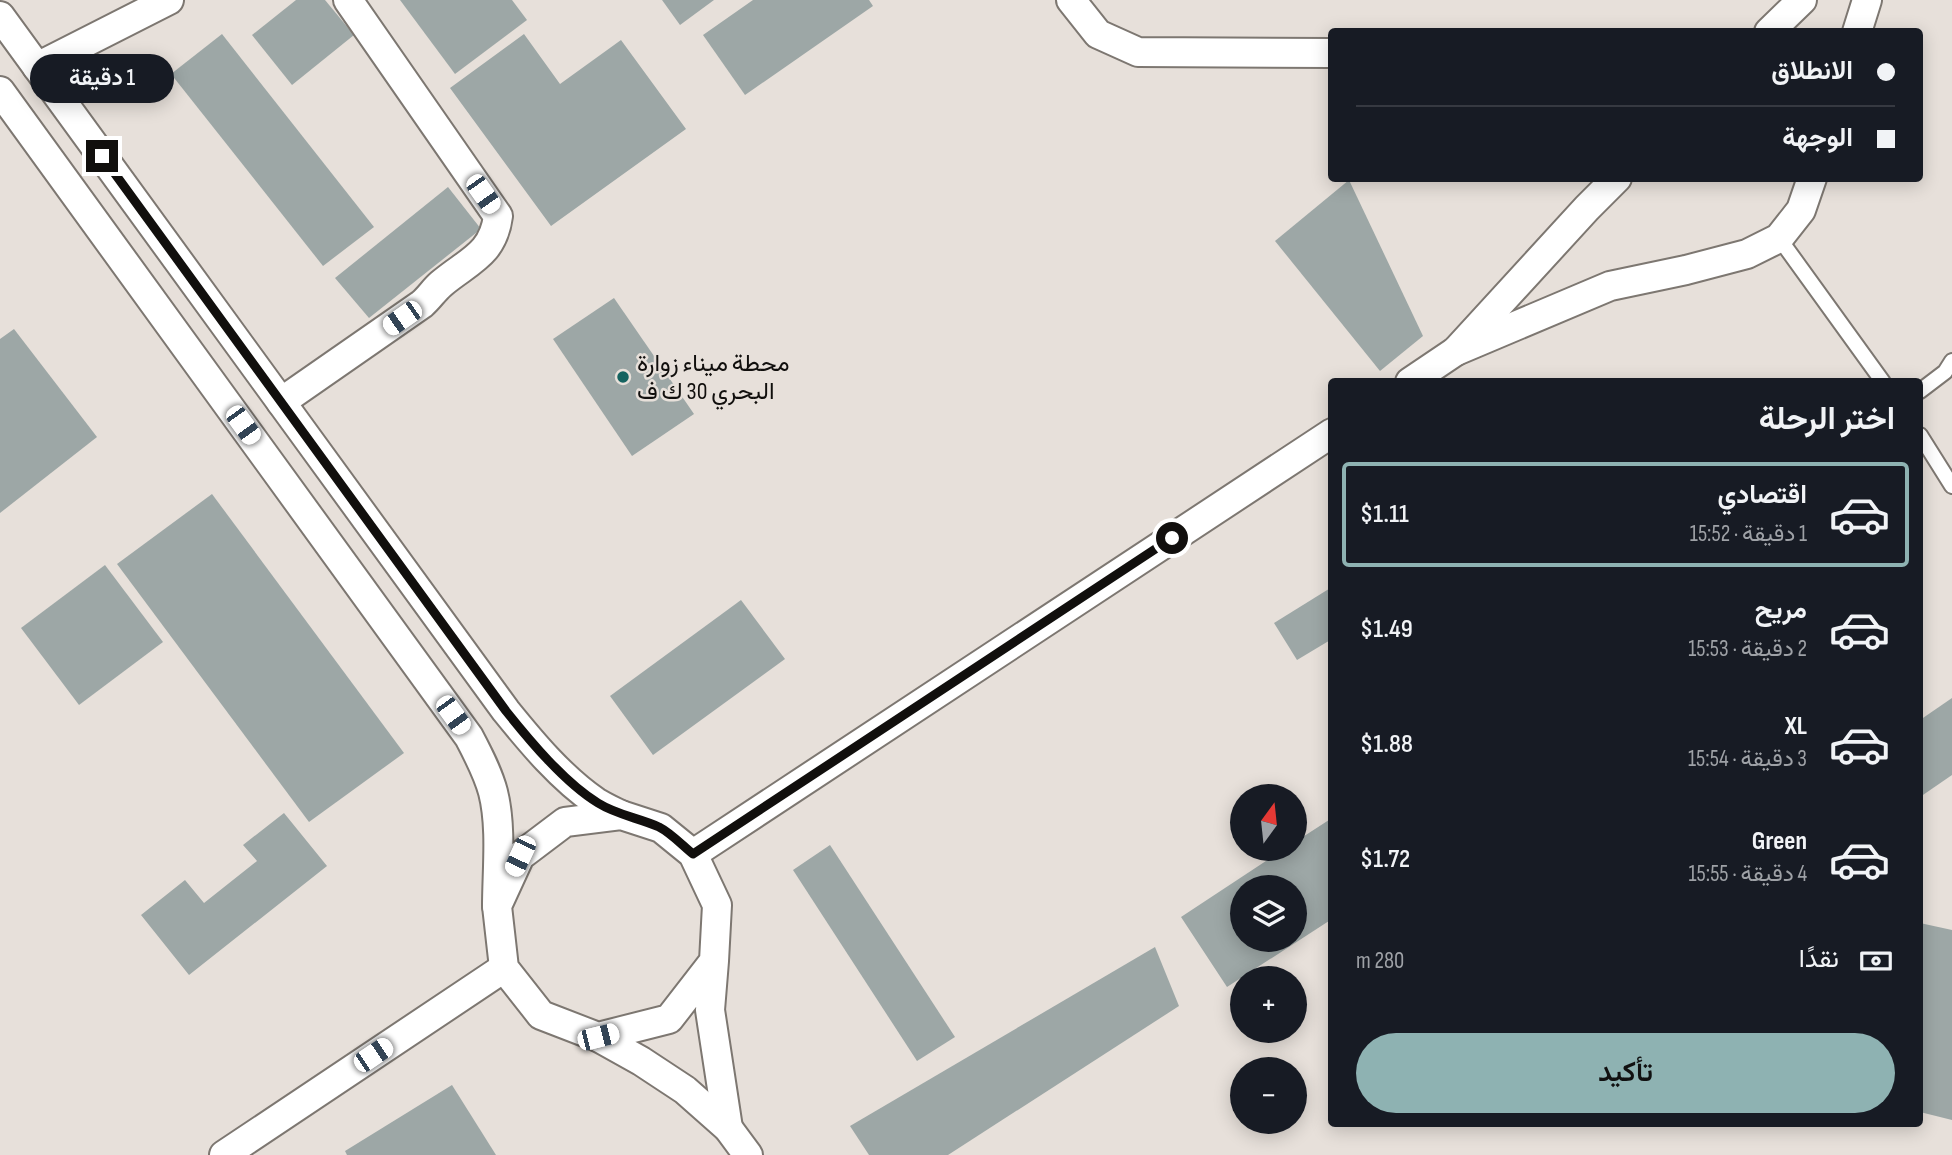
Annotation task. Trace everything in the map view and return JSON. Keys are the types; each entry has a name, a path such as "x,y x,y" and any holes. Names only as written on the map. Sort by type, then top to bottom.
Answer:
{"street":[{"path":"37,67 169,0"},
{"path":"281,402 422,304 438,286 485,250 493,239 496,228 498,216 348,0"},
{"path":"1071,0 1098,34 1138,52 1328,53"},
{"path":"1773,28 1802,0"},
{"path":"1858,28 1867,0"},
{"path":"0,16 506,711 533,744 597,803 621,815 661,828 693,854 717,905 710,1010 728,1128"},
{"path":"0,91 469,737 493,793 497,825 497,906 504,968 541,1015 598,1037 685,1090 728,1128 748,1155"},
{"path":"1456,351 1613,182"},
{"path":"1415,378 1456,351 1610,286 1747,254 1779,238 1801,210 1811,182"},
{"path":"693,854 1328,436"},
{"path":"497,906 520,856 565,822 621,815"},
{"path":"598,1037 669,1019 714,961"},
{"path":"240,1151 504,968"}],"lane":[{"path":"1779,238 1880,378"},
{"path":"1923,389 1945,372 1952,361"},
{"path":"1923,440 1952,486"}],"building":[{"path":"296,0 325,0 354,35 292,85 252,35"},
{"path":"400,0 512,0 527,20 455,74"},
{"path":"662,0 714,0 680,25"},
{"path":"753,0 869,0 873,6 745,95 703,35"},
{"path":"222,34 374,227 323,266 171,74"},
{"path":"524,34 560,84 621,40 686,129 551,226 450,88"},
{"path":"1350,182 1423,336 1380,371 1275,241"},
{"path":"448,187 481,229 369,318 335,278"},
{"name":"محطة ميناء زوارة البحري 30 ك ف","path":"614,298 694,414 632,456 553,339"},
{"path":"14,329 97,437 0,513 0,339"},
{"path":"212,494 404,753 309,822 117,564"},
{"path":"105,565 163,642 79,705 21,628"},
{"path":"1328,589 1328,641 1297,660 1274,623"},
{"path":"741,600 785,659 653,755 610,696"},
{"path":"1952,698 1952,775 1923,795 1923,718"},
{"path":"284,813 327,866 189,975 141,915 185,880 204,903 257,861 243,845"},
{"path":"1328,821 1328,922 1307,935 1307,875 1245,875 1266,861 1307,861 1307,834"},
{"path":"830,845 955,1037 917,1061 793,870"},
{"path":"1230,885 1230,952 1281,952 1259,966 1230,966 1230,985 1227,987 1181,917"},
{"path":"1923,924 1952,930 1952,1120 1923,1113"},
{"path":"1155,947 1179,1006 948,1155 869,1155 850,1126"},
{"path":"452,1085 496,1155 347,1155 345,1151"}],"place":[{"name":"محطة ميناء زوارة البحري 30 ك ف","path":"623,377"}],"route":[{"path":"102,156 506,711 533,744 597,803 621,815 661,828 693,854 1172,538"}]}
